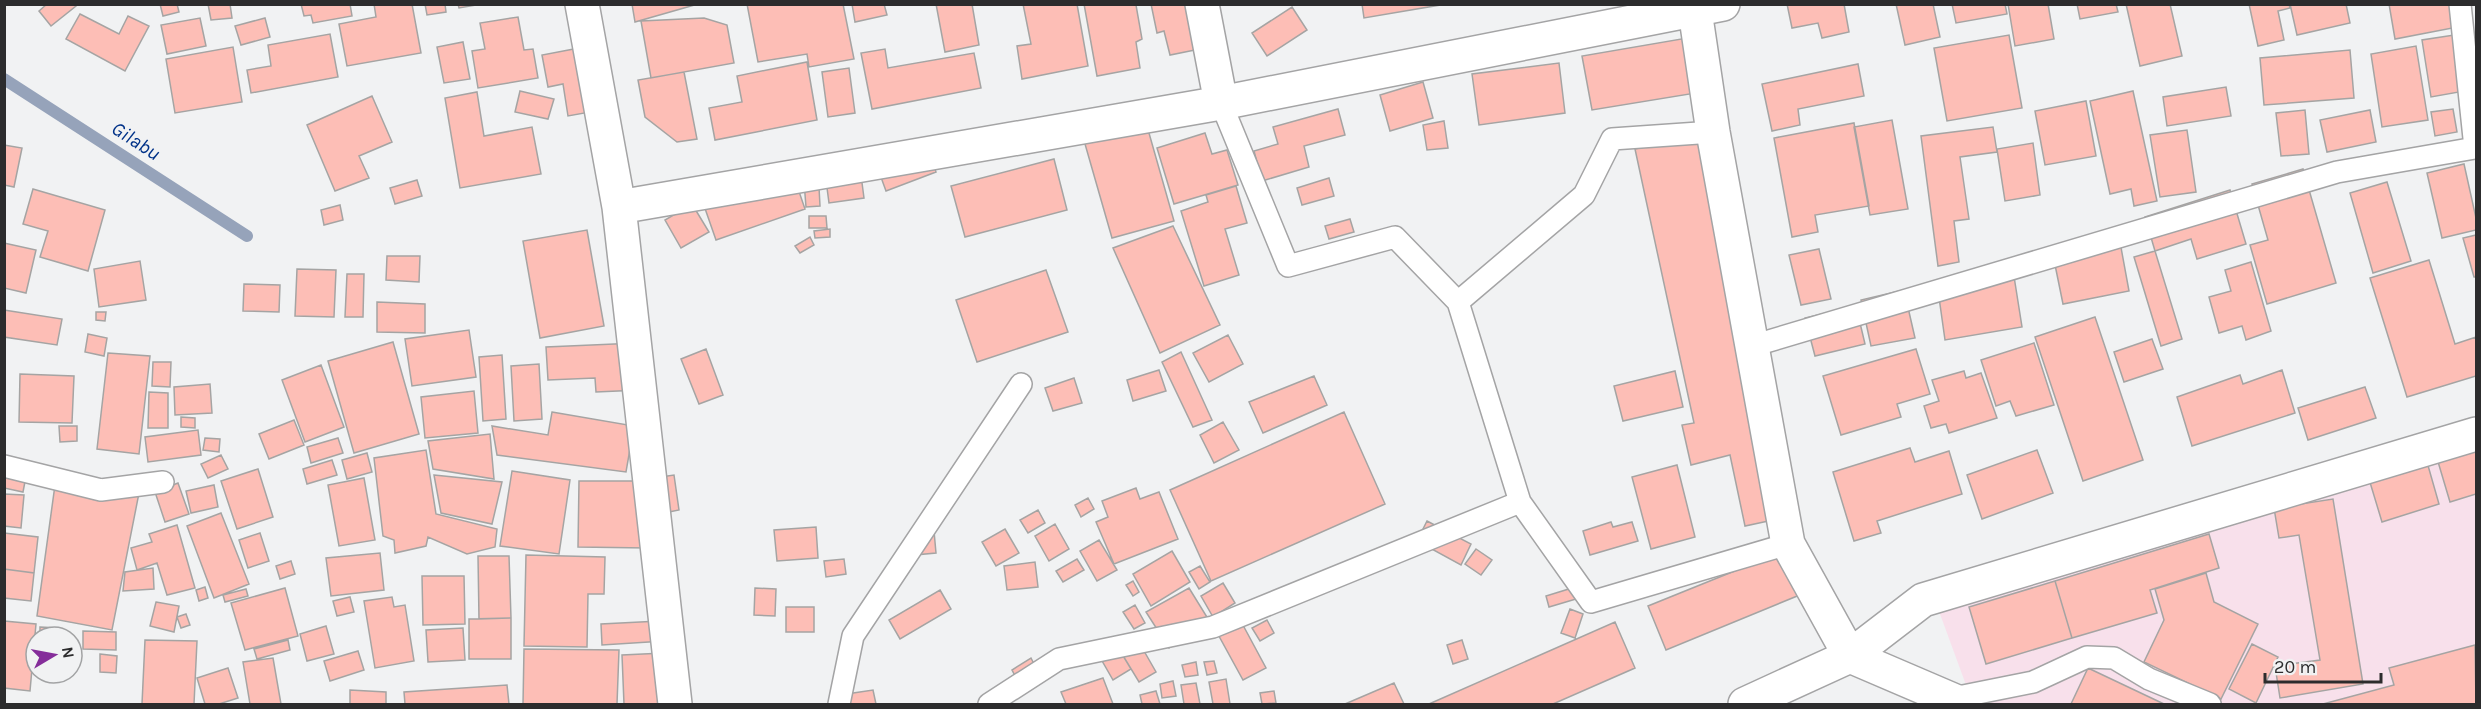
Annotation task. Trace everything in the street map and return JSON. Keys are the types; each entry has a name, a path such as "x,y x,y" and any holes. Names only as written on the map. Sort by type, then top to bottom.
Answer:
{"street":[{"path":"582,4 619,207 675,705"},
{"path":"1202,4 1221,102"},
{"path":"619,207 1221,102 1704,6 1713,132 1788,544 1850,656 1958,701"},
{"path":"1745,705 1850,656 1923,600 2476,434"}],"lane":[{"path":"1752,346 2337,172 2475,148 2460,4"},
{"path":"1221,102 1288,266 1395,237 1458,302 1520,502 1591,602 1788,544"},
{"path":"1458,302 1584,195 1612,139 1713,132"},
{"path":"839,705 853,636 1021,384"},
{"path":"4,466 101,490 163,482"},
{"path":"989,705 1059,659 1213,627 1520,502"},
{"path":"1958,701 2033,682 2087,657 2114,658 2149,679 2210,705"}],"shaded area":[{"path":"2476,444 2476,704 1973,704 1936,603"}],"building":[{"path":"47,4 75,4 76,6 51,26 39,11"},
{"path":"160,4 177,4 179,12 163,16"},
{"path":"208,4 230,4 232,18 211,20"},
{"path":"301,4 350,4 352,16 313,23 311,15 304,16"},
{"path":"374,4 412,4 421,53 347,66 339,24 376,17"},
{"path":"425,4 445,4 446,12 427,15"},
{"path":"458,4 482,4 459,8"},
{"path":"632,4 698,4 635,22"},
{"path":"747,4 843,4 854,59 809,67 807,54 758,62"},
{"path":"852,4 884,4 887,15 855,22"},
{"path":"936,4 972,4 979,45 945,52"},
{"path":"1023,4 1077,4 1088,66 1022,79 1017,46 1031,44"},
{"path":"1084,4 1136,5 1142,39 1136,42 1140,68 1097,76"},
{"path":"1151,4 1196,4 1205,48 1170,55 1164,31 1157,33"},
{"path":"1362,4 1440,4 1440,5 1364,18"},
{"path":"1787,4 1844,4 1849,32 1822,38 1818,23 1792,28"},
{"path":"1896,4 1933,4 1940,37 1905,45"},
{"path":"1952,4 2005,4 2007,14 1956,23"},
{"path":"2008,4 2048,4 2054,39 2015,46"},
{"path":"2077,4 2116,4 2118,12 2080,19"},
{"path":"2126,4 2170,4 2182,56 2140,66"},
{"path":"2249,4 2289,4 2290,8 2278,11 2284,40 2258,46"},
{"path":"2290,4 2346,4 2350,23 2297,35"},
{"path":"2389,4 2459,4 2463,26 2395,39"},
{"path":"1292,7 1307,30 1267,56 1252,33"},
{"path":"80,14 119,34 128,16 149,26 125,71 66,39"},
{"path":"518,17 524,50 533,49 538,78 478,88 472,51 485,49 480,23"},
{"path":"200,18 206,46 167,54 161,25"},
{"path":"265,18 270,37 241,45 235,26"},
{"path":"704,18 727,25 734,63 651,78 641,21"},
{"path":"2467,33 2476,89 2431,97 2422,40"},
{"path":"330,34 338,77 251,93 247,70 271,66 268,45"},
{"path":"2009,35 2022,108 1947,121 1934,48"},
{"path":"1687,38 1696,93 1592,110 1582,56"},
{"path":"463,42 470,79 444,83 437,47"},
{"path":"595,45 607,109 568,116 563,84 548,87 542,55"},
{"path":"2416,46 2428,120 2382,127 2371,54"},
{"path":"233,47 242,102 175,113 166,59"},
{"path":"885,49 888,68 974,53 981,88 872,109 861,53"},
{"path":"2350,50 2354,98 2264,105 2260,58"},
{"path":"807,62 817,120 715,140 709,108 742,102 737,76"},
{"path":"1559,63 1565,113 1479,125 1472,74"},
{"path":"1858,64 1864,96 1798,109 1800,125 1772,131 1762,84"},
{"path":"849,68 855,113 828,117 822,72"},
{"path":"684,72 697,139 677,142 645,117 638,80"},
{"path":"1423,82 1433,118 1390,131 1380,95"},
{"path":"2226,87 2231,116 2167,126 2163,97"},
{"path":"520,91 554,99 548,119 515,112"},
{"path":"2133,91 2157,201 2134,206 2131,189 2110,194 2090,101"},
{"path":"477,92 484,136 532,127 541,174 460,188 445,98"},
{"path":"372,96 392,142 359,156 369,178 335,191 307,125"},
{"path":"2086,101 2096,156 2045,165 2035,111"},
{"path":"1338,109 1345,135 1304,146 1309,167 1262,181 1254,151 1278,144 1273,127"},
{"path":"2453,109 2457,132 2435,136 2431,112"},
{"path":"2305,110 2309,154 2281,156 2276,113"},
{"path":"2370,110 2376,142 2327,152 2320,120"},
{"path":"1145,119 1174,221 1112,238 1083,137"},
{"path":"1892,120 1908,209 1870,215 1854,127"},
{"path":"1444,121 1448,148 1427,150 1423,125"},
{"path":"1854,123 1869,206 1815,215 1818,232 1792,237 1774,138"},
{"path":"1993,127 1997,152 1960,157 1969,219 1954,221 1959,262 1938,266 1921,136"},
{"path":"2187,130 2196,192 2160,197 2150,135"},
{"path":"1205,133 1212,154 1227,150 1238,185 1174,204 1157,148"},
{"path":"1700,135 1782,518 1745,526 1730,455 1691,465 1682,425 1694,423 1635,149"},
{"path":"2033,143 2040,195 2005,201 1997,149"},
{"path":"4,145 22,148 14,187 4,185"},
{"path":"928,150 936,172 886,191 878,169"},
{"path":"1054,159 1067,210 965,237 951,186"},
{"path":"859,160 864,198 829,203 824,165"},
{"path":"2464,164 2476,218 2476,230 2442,238 2427,173"},
{"path":"818,168 820,206 806,207 803,169"},
{"path":"2303,169 2336,283 2267,304 2250,245 2268,240 2252,184"},
{"path":"793,174 805,209 716,240 701,197"},
{"path":"1329,178 1334,196 1302,205 1297,188"},
{"path":"417,180 422,196 395,204 390,188"},
{"path":"2387,182 2411,261 2373,273 2350,193"},
{"path":"1236,186 1247,223 1225,229 1239,275 1204,286 1181,211 1208,202 1206,195"},
{"path":"33,189 105,210 88,271 40,257 48,231 23,224"},
{"path":"2230,190 2246,244 2197,259 2191,239 2155,251 2145,217"},
{"path":"692,204 709,232 681,248 665,220"},
{"path":"340,205 343,220 324,225 321,210"},
{"path":"809,216 826,216 827,228 809,228"},
{"path":"1350,219 1354,232 1329,239 1325,226"},
{"path":"1173,226 1220,325 1160,353 1113,248"},
{"path":"830,229 830,237 815,238 814,231"},
{"path":"587,230 604,326 540,338 523,241"},
{"path":"2476,235 2476,277 2474,277 2463,238"},
{"path":"810,237 814,245 800,253 795,246"},
{"path":"2120,242 2129,291 2063,304 2053,255"},
{"path":"4,243 36,250 26,293 4,288"},
{"path":"1819,249 1831,299 1801,305 1789,255"},
{"path":"2155,251 2182,339 2161,346 2134,257"},
{"path":"387,256 420,256 419,282 386,280"},
{"path":"2429,260 2455,344 2476,337 2476,376 2407,397 2370,278"},
{"path":"140,261 146,300 99,307 94,269"},
{"path":"2251,262 2271,331 2246,340 2242,326 2219,333 2209,297 2231,291 2225,270"},
{"path":"297,269 336,270 334,317 295,316"},
{"path":"1046,270 1068,332 977,362 956,300"},
{"path":"2013,270 2022,327 1945,340 1937,283"},
{"path":"347,274 364,274 363,317 345,317"},
{"path":"244,284 280,285 279,312 243,311"},
{"path":"1904,290 1915,338 1871,346 1861,300"},
{"path":"377,302 425,304 425,333 377,332"},
{"path":"1856,306 1865,344 1815,356 1805,318"},
{"path":"4,310 62,319 57,345 4,337"},
{"path":"96,312 106,312 105,321 96,320"},
{"path":"2095,317 2143,460 2083,481 2035,337"},
{"path":"469,330 476,377 412,386 405,339"},
{"path":"88,334 107,338 104,356 85,352"},
{"path":"1228,335 1243,364 1209,382 1193,353"},
{"path":"2152,339 2163,369 2124,382 2114,352"},
{"path":"393,342 419,434 354,453 328,361"},
{"path":"637,343 640,390 596,392 595,378 548,380 546,347"},
{"path":"2034,343 2054,405 2016,416 2010,401 1996,406 1981,360"},
{"path":"706,349 723,395 699,404 681,359"},
{"path":"1916,349 1930,394 1897,404 1901,417 1841,435 1823,376"},
{"path":"1181,352 1212,420 1193,427 1162,362"},
{"path":"108,353 150,356 139,454 97,449"},
{"path":"502,355 506,419 483,421 479,357"},
{"path":"153,362 171,362 170,387 152,386"},
{"path":"539,364 542,419 514,421 511,366"},
{"path":"321,365 344,427 305,442 282,380"},
{"path":"1159,370 1166,391 1133,401 1127,380"},
{"path":"2282,370 2295,413 2192,446 2177,397 2240,375 2243,384"},
{"path":"1675,371 1683,407 1623,421 1614,386"},
{"path":"1964,371 1966,378 1981,373 1997,418 1949,433 1946,424 1931,428 1924,406 1939,401 1932,380"},
{"path":"20,374 74,376 72,423 19,422"},
{"path":"1314,376 1327,405 1263,433 1249,402"},
{"path":"1074,378 1082,403 1053,411 1045,388"},
{"path":"210,384 212,413 175,415 174,387"},
{"path":"2365,387 2376,418 2308,440 2298,408"},
{"path":"474,391 478,433 425,438 421,397"},
{"path":"149,392 168,393 168,428 148,428"},
{"path":"552,412 634,426 626,472 497,455 492,426 548,435"},
{"path":"1344,412 1385,504 1211,581 1170,490"},
{"path":"181,417 195,418 195,428 181,427"},
{"path":"294,420 304,445 269,459 259,434"},
{"path":"1223,422 1239,450 1214,463 1200,435"},
{"path":"59,426 77,426 77,441 60,442"},
{"path":"198,430 201,455 148,462 145,437"},
{"path":"490,434 494,479 433,469 428,441"},
{"path":"205,438 220,439 219,452 203,450"},
{"path":"338,438 343,453 311,463 307,447"},
{"path":"2476,443 2476,494 2450,502 2436,455"},
{"path":"1910,448 1915,462 1949,451 1962,494 1877,521 1881,533 1854,541 1833,472"},
{"path":"426,450 436,514 497,529 495,547 467,554 428,537 426,546 395,553 394,540 383,536 374,458"},
{"path":"2037,450 2053,493 1982,519 1967,475"},
{"path":"367,453 372,472 347,479 342,460"},
{"path":"221,455 228,469 208,478 201,464"},
{"path":"332,460 337,475 307,484 303,469"},
{"path":"2427,462 2439,504 2382,522 2369,479"},
{"path":"1677,465 1695,537 1651,549 1632,477"},
{"path":"28,466 23,492 4,488 4,469"},
{"path":"258,469 273,517 237,529 221,481"},
{"path":"512,471 570,480 559,554 500,546"},
{"path":"434,475 502,482 492,524 441,513"},
{"path":"674,475 679,510 659,514 654,478"},
{"path":"364,478 375,540 339,546 328,485"},
{"path":"579,481 648,481 647,548 578,547"},
{"path":"178,483 189,514 165,522 155,492"},
{"path":"55,485 140,488 112,630 37,616"},
{"path":"214,485 218,507 191,513 186,491"},
{"path":"1136,488 1140,499 1159,492 1178,539 1114,564 1096,522 1108,517 1102,501"},
{"path":"4,494 24,495 21,528 4,526"},
{"path":"1088,498 1094,509 1081,517 1075,505"},
{"path":"2333,499 2363,684 2280,698 2275,666 2320,660 2299,535 2279,538 2274,508"},
{"path":"1038,510 1045,523 1028,533 1020,520"},
{"path":"221,513 249,584 214,598 187,526"},
{"path":"1427,521 1471,544 1461,565 1417,541"},
{"path":"1611,522 1613,527 1632,522 1638,541 1590,555 1583,531"},
{"path":"1055,524 1069,549 1049,561 1035,536"},
{"path":"177,525 195,588 167,595 157,563 137,570 131,548 152,542 149,534"},
{"path":"816,527 818,558 777,561 774,530"},
{"path":"1005,529 1019,553 996,566 982,542"},
{"path":"934,531 936,553 914,555"},
{"path":"4,533 38,537 34,573 4,569"},
{"path":"260,533 269,561 248,568 239,540"},
{"path":"2209,534 2219,568 2150,590 2157,613 2072,638 2055,581"},
{"path":"1099,540 1117,570 1097,581 1080,551"},
{"path":"1476,549 1492,560 1481,575 1465,564"},
{"path":"1789,549 1807,592 1666,650 1648,606"},
{"path":"1172,551 1190,582 1151,606 1133,574"},
{"path":"380,553 384,590 331,596 326,558"},
{"path":"526,555 605,557 604,594 588,594 587,647 524,646"},
{"path":"478,556 509,556 511,618 479,619"},
{"path":"844,559 846,574 826,577 824,561"},
{"path":"1077,559 1084,570 1063,582 1056,571"},
{"path":"291,561 295,574 280,579 276,566"},
{"path":"1035,562 1038,587 1007,590 1004,566"},
{"path":"1200,566 1210,582 1199,589 1189,572"},
{"path":"153,568 154,589 123,591 125,572"},
{"path":"4,569 34,573 31,601 4,598"},
{"path":"2206,573 2214,602 2258,624 2221,699 2144,662 2164,620 2155,589"},
{"path":"422,576 464,576 465,624 423,625"},
{"path":"1133,581 1139,592 1133,596 1126,585"},
{"path":"2055,581 2072,638 1986,664 1969,607"},
{"path":"1223,583 1235,603 1213,617 1201,596"},
{"path":"205,587 208,598 199,601 196,590"},
{"path":"285,588 298,636 245,650 231,603"},
{"path":"755,588 776,589 775,616 754,615"},
{"path":"1189,588 1210,622 1169,648 1146,612"},
{"path":"1572,588 1576,599 1549,607 1546,596"},
{"path":"246,589 248,596 225,602 223,595"},
{"path":"940,590 951,609 900,639 889,620"},
{"path":"350,597 354,612 337,616 333,601"},
{"path":"392,597 394,607 405,605 414,661 375,668 364,601"},
{"path":"156,602 179,606 174,632 150,626"},
{"path":"1135,605 1145,623 1134,629 1123,612"},
{"path":"786,607 814,607 814,632 786,632"},
{"path":"1570,609 1583,614 1575,638 1561,633"},
{"path":"186,614 190,625 181,628 177,617"},
{"path":"1237,614 1266,668 1243,680 1214,627"},
{"path":"511,618 511,659 469,659 469,619"},
{"path":"679,620 680,640 602,645 601,624"},
{"path":"1267,620 1274,633 1260,641 1252,628"},
{"path":"4,621 36,624 24,625 24,685 31,685 30,691 4,688"},
{"path":"1615,622 1635,668 1553,704 1429,704"},
{"path":"326,626 334,654 307,661 300,634"},
{"path":"463,628 465,660 428,662 426,630"},
{"path":"84,631 116,632 116,650 84,649"},
{"path":"145,640 197,641 194,704 142,704"},
{"path":"288,640 290,650 257,659 254,649"},
{"path":"1462,640 1468,659 1453,664 1447,645"},
{"path":"1140,644 1156,672 1139,682 1122,654"},
{"path":"2252,644 2278,657 2256,703 2229,689"},
{"path":"2475,645 2476,704 2323,704 2394,685 2389,668"},
{"path":"524,649 619,650 617,704 523,704"},
{"path":"1119,649 1131,669 1113,680 1101,659"},
{"path":"358,651 364,670 330,681 324,661"},
{"path":"685,652 688,704 624,704 622,655"},
{"path":"100,654 117,656 116,673 100,672"},
{"path":"273,658 281,704 250,704 243,662"},
{"path":"1031,658 1040,676 1021,687 1012,670"},
{"path":"1214,661 1217,673 1207,675 1204,662"},
{"path":"1196,662 1198,675 1185,677 1182,665"},
{"path":"228,668 238,698 219,704 205,704 197,678"},
{"path":"2088,668 2164,704 2071,704"},
{"path":"1103,678 1113,704 1066,704 1061,692"},
{"path":"1226,679 1230,704 1213,704 1209,682"},
{"path":"1173,681 1176,696 1162,698 1160,684"},
{"path":"1196,683 1200,704 1184,704 1181,685"},
{"path":"1394,683 1404,704 1345,704"},
{"path":"507,685 509,704 405,704 404,692"},
{"path":"350,690 386,692 386,704 350,704"},
{"path":"873,690 876,704 841,704 840,695"},
{"path":"1156,691 1160,704 1142,704 1140,695"},
{"path":"1274,691 1276,703 1262,704 1260,693"}],"waterway":[{"name":"Gilabu","path":"4,79 247,236"}]}
